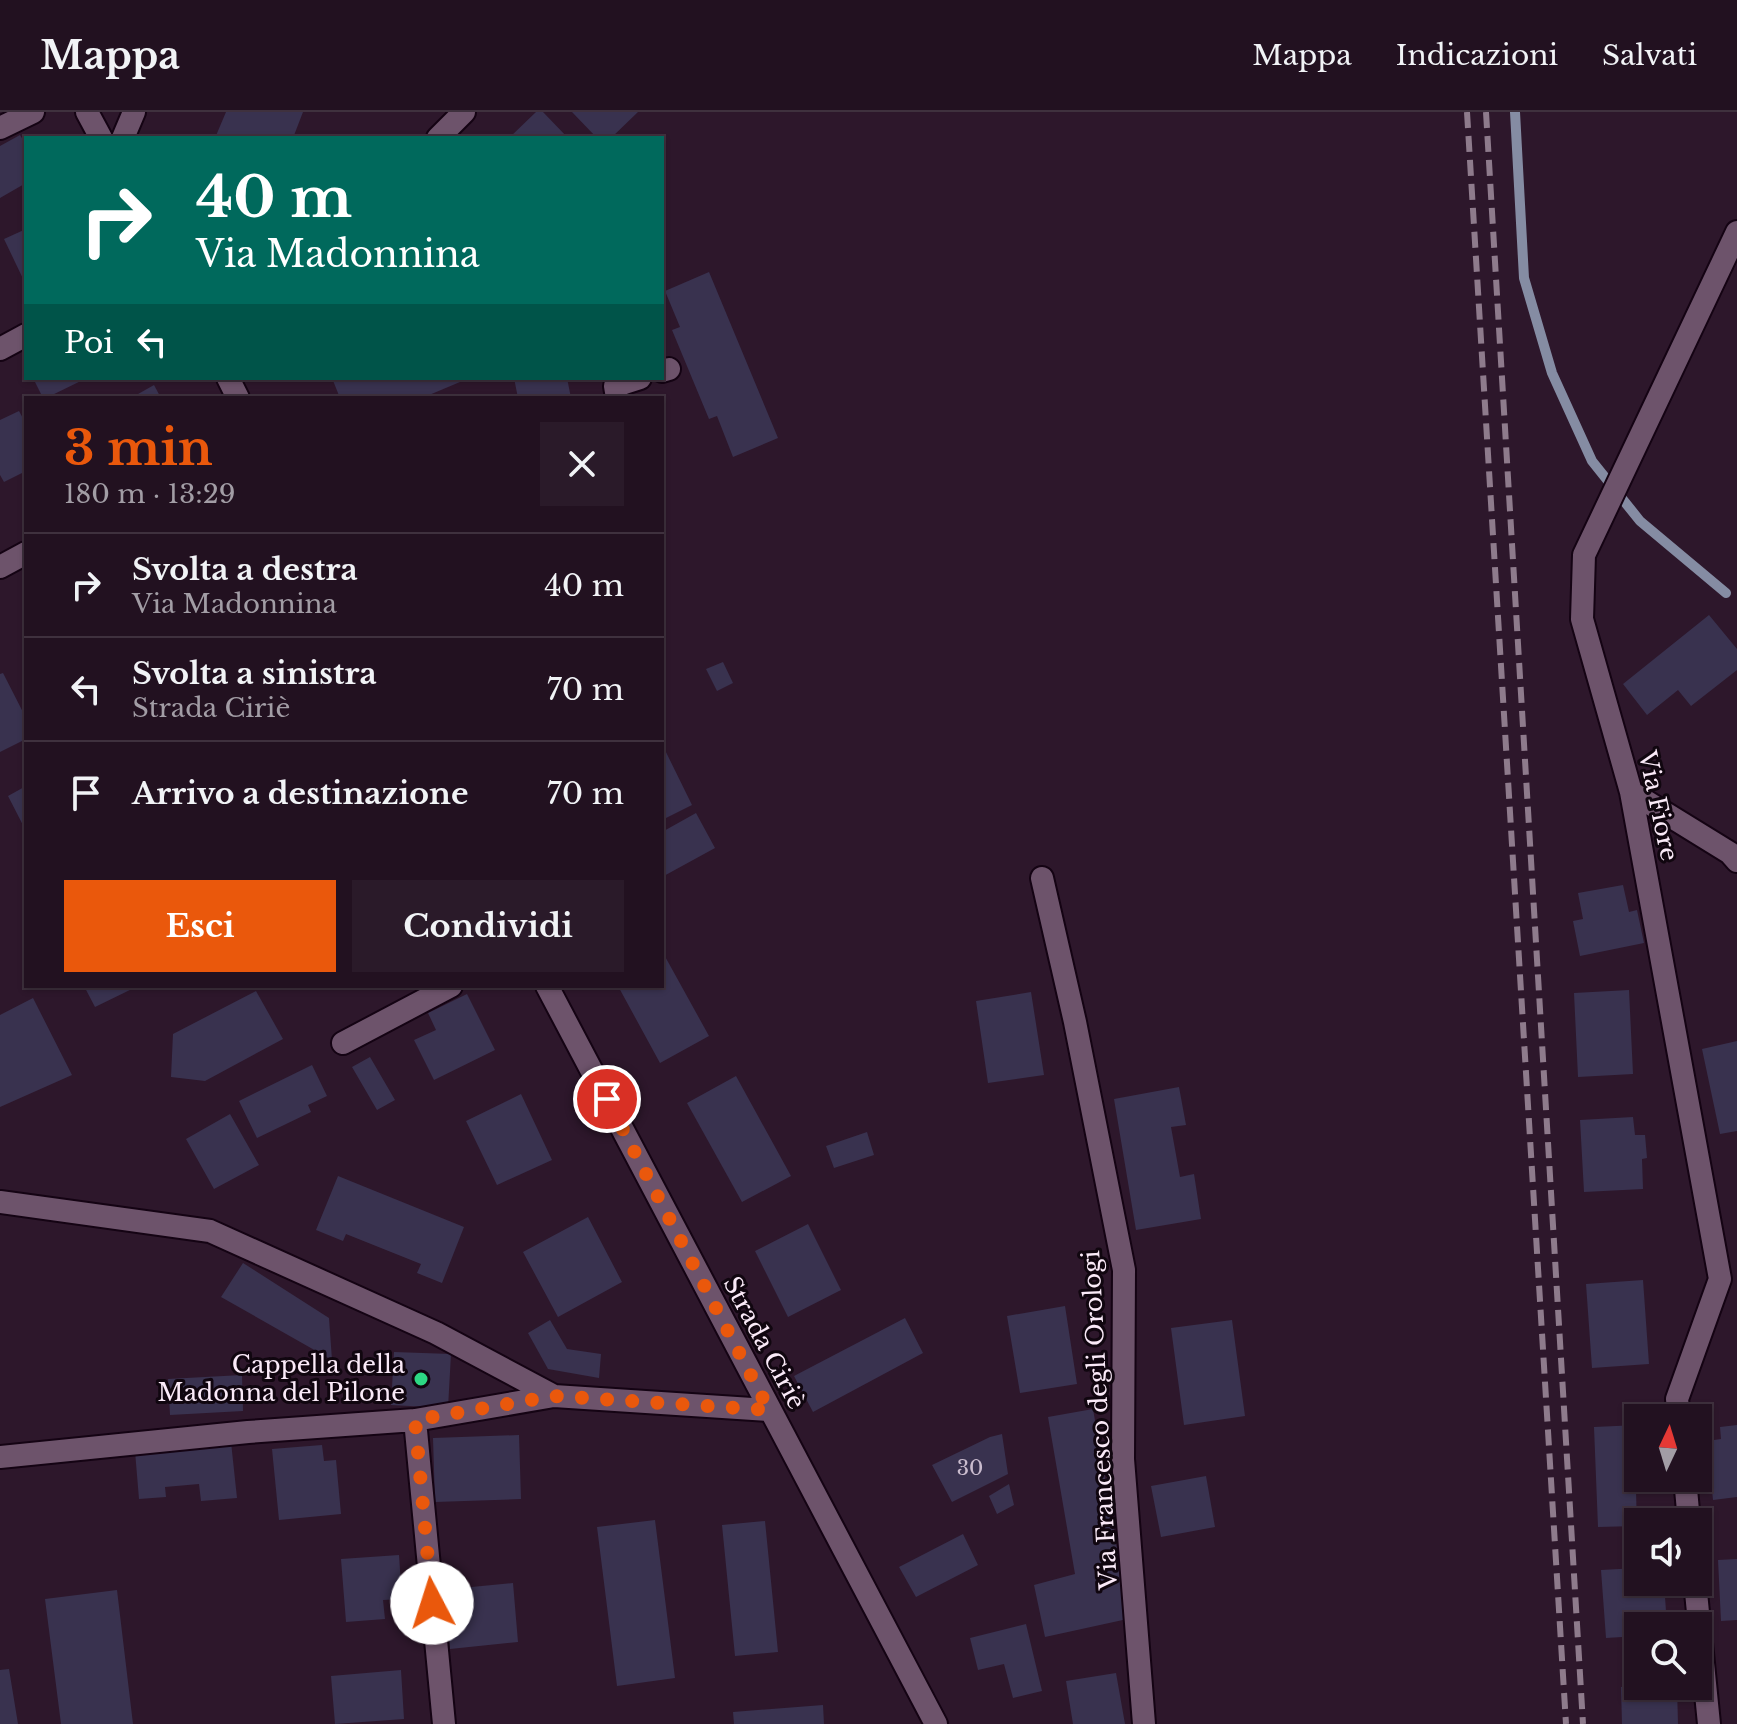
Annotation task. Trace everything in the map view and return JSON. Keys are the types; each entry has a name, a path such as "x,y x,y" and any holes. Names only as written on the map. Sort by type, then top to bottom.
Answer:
{"street":[{"path":"0,128 33,112"},
{"path":"87,112 100,136"},
{"path":"124,136 134,112"},
{"path":"440,136 464,112"},
{"name":"Via Fiore","path":"1678,1404 1720,1279 1631,792 1582,619 1584,555 1737,232"},
{"path":"0,349 24,336"},
{"path":"617,396 615,386 634,380"},
{"path":"0,567 24,554"},
{"path":"1631,792 1730,853 1737,861"},
{"name":"Via Francesco degli Orologi","path":"1042,878 1075,1022 1124,1270 1123,1459 1144,1724"},
{"path":"343,1043 447,988"},
{"name":"Strada Ciriè","path":"548,988 936,1724"},
{"path":"0,1202 210,1231 436,1333 554,1396"},
{"path":"0,1457 248,1432 415,1420 554,1396 769,1410"},
{"path":"415,1420 444,1724"},
{"path":"1696,1596 1709,1724"}],"building":[{"path":"226,112 303,112 294,136 216,136"},
{"path":"536,112 543,112 566,136 511,136"},
{"path":"572,112 638,112 613,136 595,136"},
{"path":"20,135 24,142 24,184 0,198 0,146"},
{"path":"24,230 24,281 4,239"},
{"path":"709,272 778,438 733,457 717,416 709,419 672,330 680,327 665,291"},
{"path":"34,380 83,380 50,396 42,396"},
{"path":"333,380 460,382 427,396 339,396"},
{"path":"514,380 567,380 571,396 518,396"},
{"path":"154,385 160,396 135,396"},
{"path":"19,411 24,420 24,472 4,482 0,475 0,420"},
{"path":"1709,615 1737,649 1737,670 1691,706 1678,690 1647,715 1623,684"},
{"path":"723,662 733,683 717,691 706,669"},
{"path":"3,673 24,714 24,740 0,752 0,674"},
{"path":"664,748 692,805 664,819"},
{"path":"24,787 24,827 8,796"},
{"path":"696,813 715,848 664,876 664,831"},
{"path":"1623,885 1629,912 1637,910 1644,943 1580,956 1573,921 1583,919 1578,893"},
{"path":"664,955 709,1036 660,1063 619,988 664,988"},
{"path":"85,988 134,988 95,1007"},
{"path":"1629,990 1633,1074 1578,1077 1574,993"},
{"path":"256,991 283,1039 205,1081 171,1077 173,1034"},
{"path":"1031,992 1044,1075 988,1083 976,1001"},
{"path":"467,994 495,1050 434,1080 414,1040 436,1030 428,1013"},
{"path":"33,998 72,1075 0,1107 0,1015"},
{"path":"1737,1041 1737,1131 1720,1134 1702,1049"},
{"path":"370,1057 395,1100 377,1110 352,1067"},
{"path":"312,1065 327,1096 308,1105 311,1112 257,1138 239,1101"},
{"path":"736,1076 791,1176 742,1202 687,1103"},
{"path":"1179,1087 1186,1125 1171,1127 1180,1177 1194,1174 1201,1219 1136,1230 1114,1099"},
{"path":"521,1094 552,1160 497,1185 466,1121"},
{"path":"230,1114 259,1165 214,1189 186,1139"},
{"path":"1633,1117 1635,1135 1645,1135 1647,1158 1642,1159 1643,1189 1584,1192 1580,1120"},
{"path":"867,1132 874,1155 834,1168 826,1146"},
{"path":"338,1176 464,1227 442,1283 417,1273 421,1264 346,1234 343,1241 316,1230"},
{"path":"588,1217 622,1282 558,1317 523,1252"},
{"path":"808,1224 841,1290 788,1317 755,1251"},
{"path":"243,1263 329,1318 332,1360 221,1297"},
{"path":"1643,1280 1649,1364 1592,1368 1586,1284"},
{"path":"1065,1306 1077,1384 1020,1393 1007,1316"},
{"path":"905,1318 923,1353 813,1412 794,1376"},
{"path":"550,1320 567,1349 601,1354 599,1378 548,1369 528,1333"},
{"path":"1232,1320 1245,1416 1184,1425 1171,1328"},
{"name":"Cappella della Madonna del Pilone","path":"394,1352 451,1354 448,1408 391,1405"},
{"path":"242,1375 243,1411 170,1415 168,1379"},
{"path":"1093,1409 1132,1618 1045,1637 1034,1585 1075,1574 1048,1417"},
{"path":"1737,1425 1737,1497 1713,1500 1712,1440 1721,1439 1720,1427"},
{"path":"1624,1426 1624,1492 1636,1492 1636,1508 1624,1508 1624,1526 1598,1527 1594,1427"},
{"path":"1002,1434 1008,1474 952,1502 932,1465"},
{"path":"519,1435 521,1499 435,1502 433,1438"},
{"path":"231,1442 237,1498 201,1501 199,1484 165,1487 166,1497 139,1499 135,1451"},
{"path":"322,1445 324,1461 336,1460 341,1514 279,1520 272,1449"},
{"path":"1206,1476 1215,1527 1161,1537 1151,1486"},
{"path":"1009,1484 1014,1505 997,1514 989,1496"},
{"path":"655,1520 675,1678 617,1686 597,1527"},
{"path":"765,1521 778,1652 735,1656 722,1525"},
{"path":"963,1534 978,1565 916,1597 899,1567"},
{"path":"399,1555 402,1599 383,1600 385,1619 346,1622 341,1559"},
{"path":"1737,1559 1737,1620 1721,1621 1718,1560"},
{"path":"1624,1569 1624,1596 1665,1596 1666,1612 1624,1612 1624,1637 1606,1638 1601,1570"},
{"path":"513,1583 518,1642 450,1649 447,1612 453,1612 451,1589"},
{"path":"117,1590 133,1724 61,1724 45,1599"},
{"path":"1026,1624 1042,1691 1013,1698 1004,1664 978,1670 970,1638"},
{"path":"9,1669 18,1724 0,1724 0,1670"},
{"path":"401,1670 404,1719 335,1724 331,1676"},
{"path":"1116,1673 1125,1724 1073,1724 1066,1681"},
{"path":"1621,1687 1624,1687 1624,1700 1677,1700 1678,1724 1622,1724"},
{"path":"823,1705 824,1724 734,1724 733,1712"}],"waterway":[{"path":"1515,112 1524,278 1552,373 1592,461 1640,521 1726,593"}],"railway":[{"path":"1467,112 1566,1724"},
{"path":"1486,112 1583,1724"}],"place":[{"name":"Cappella della Madonna del Pilone","path":"421,1379"}],"route":[{"path":"432,1603 415,1420 554,1396 769,1410 607,1099"}]}
